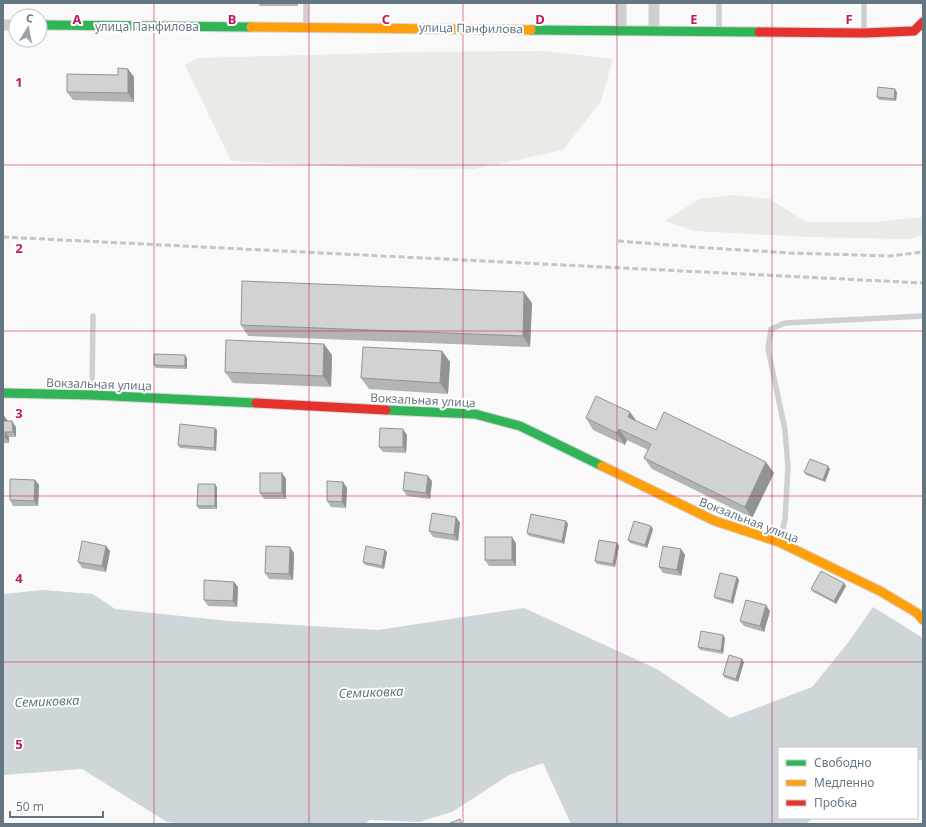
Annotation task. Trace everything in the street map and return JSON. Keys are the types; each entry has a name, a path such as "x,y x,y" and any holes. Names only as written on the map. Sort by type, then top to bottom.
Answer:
{"main road":[{"name":"улица Панфилова","path":"48,25 864,32 914,31 923,22"},
{"name":"Вокзальная улица","path":"3,393 92,395 475,414 520,426 714,522 779,542 880,591 920,617"}],"street":[{"path":"620,30 621,3"},
{"path":"654,3 654,30"}],"lane":[{"path":"306,3 306,27"},
{"path":"719,3 720,31"},
{"path":"864,3 864,32"},
{"path":"92,395 93,316"},
{"path":"779,542 785,518 788,467 786,430 768,349 772,330 785,323 923,316"}],"shaded area":[{"path":"543,51 613,59 601,101 563,150 474,169 372,168 231,161 185,65 198,58 417,52"},
{"path":"732,195 770,199 806,222 874,222 923,217 923,235 910,239 808,237 695,231 665,221 699,199"}],"water":[{"name":"Семиковка","path":"43,590 93,594 115,609 228,621 378,630 524,608 657,669 730,718 812,687 847,644 873,607 923,638 923,761 918,759 918,747 778,747 778,819 812,819 805,824 571,824 543,763 509,775 452,812 419,822 370,820 364,824 188,824 167,822 82,769 3,775 3,594"}],"building":[{"path":"118,68 128,69 128,93 67,92 67,74 118,75"},
{"path":"878,87 895,89 894,99 877,97"},
{"path":"242,281 524,292 523,336 241,325"},
{"path":"226,340 324,344 323,376 225,372"},
{"path":"363,347 442,351 440,383 361,378"},
{"path":"154,354 185,355 185,366 154,365"},
{"path":"596,396 630,412 628,417 656,430 664,412 766,462 745,507 644,458 651,444 619,429 617,433 586,418"},
{"path":"3,416 4,421 12,421 13,432 5,432 5,437 3,437"},
{"path":"180,424 215,428 214,448 178,445"},
{"path":"380,428 403,429 403,447 379,447"},
{"path":"810,459 828,466 823,480 804,472"},
{"path":"405,472 428,476 426,493 403,490"},
{"path":"260,473 282,473 282,493 260,493"},
{"path":"10,479 35,480 34,501 10,500"},
{"path":"327,481 343,482 342,502 327,501"},
{"path":"198,484 215,484 215,506 197,506"},
{"path":"432,513 456,517 454,535 429,531"},
{"path":"531,514 566,521 562,541 527,533"},
{"path":"634,521 651,526 645,545 628,540"},
{"path":"485,537 512,537 512,560 485,560"},
{"path":"599,540 617,543 613,564 595,561"},
{"path":"82,541 106,546 102,566 78,562"},
{"path":"266,546 290,547 289,574 265,573"},
{"path":"366,546 385,550 382,566 363,562"},
{"path":"663,546 681,549 677,570 659,567"},
{"path":"821,571 844,583 834,601 811,589"},
{"path":"720,573 737,577 731,601 714,597"},
{"path":"204,580 234,582 233,601 204,600"},
{"path":"746,600 766,605 760,626 740,621"},
{"path":"701,631 723,635 721,651 698,647"},
{"path":"729,655 742,659 736,679 723,675"},
{"path":"460,819 462,824 448,824"}],"railway":[{"path":"3,237 923,283"},
{"path":"618,241 790,253 890,256 923,252"}],"traffic: fast":[{"path":"48,25 251,27"},
{"path":"531,30 759,32"},
{"path":"3,393 92,395 256,403"},
{"path":"386,410 475,414 520,426 602,466"}],"traffic: slow":[{"path":"251,27 531,30"},
{"path":"602,466 715,521 779,542 880,591 917,613 923,620"}],"traffic: jam":[{"path":"759,32 864,33 914,31 923,22"},
{"path":"256,403 386,410"}]}
